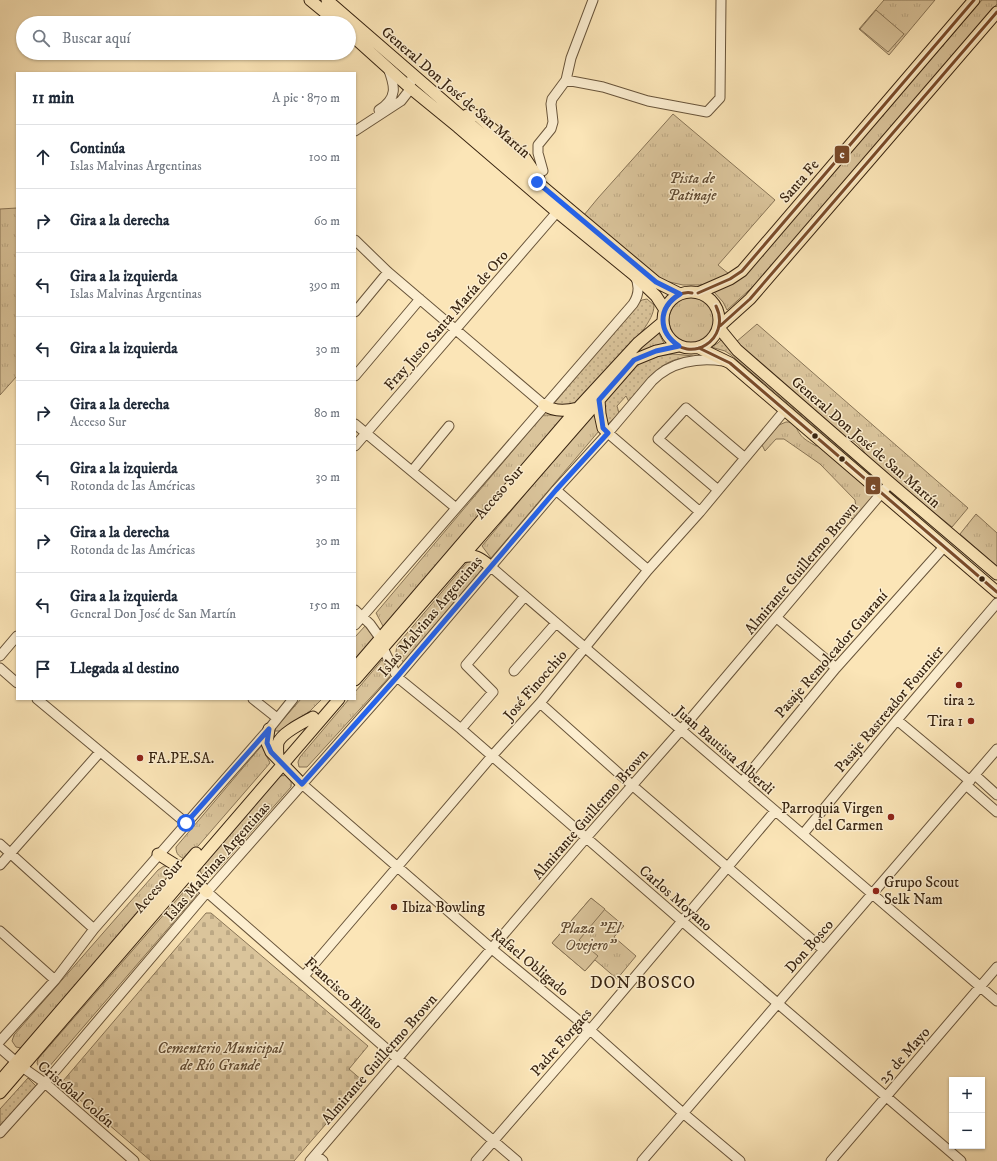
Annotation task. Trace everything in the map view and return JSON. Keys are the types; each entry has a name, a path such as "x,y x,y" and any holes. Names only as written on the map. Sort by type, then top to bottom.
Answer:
{"main road":[{"path":"310,0 329,16"},
{"name":"General Don José de San Martín","path":"327,0 346,16"},
{"name":"Santa Fe","path":"698,293 730,279 742,271 974,0"},
{"path":"720,327 718,309 713,301 698,293 692,292 680,294 673,298 665,310 663,322 664,330 668,337 679,346 692,349 699,348 712,340 720,327 750,299 997,12"},
{"name":"General Don José de San Martín","path":"356,25 413,74 461,123 557,212 634,275 656,296 665,310"},
{"name":"General Don José de San Martín","path":"356,39 409,87 461,123 548,191 656,282 680,294"},
{"path":"461,123 470,114 478,116 525,158 548,191"},
{"name":"Acceso Sur","path":"356,679 381,643 457,550 578,408 638,343 663,322"},
{"name":"General Don José de San Martín","path":"720,327 737,350 997,574"},
{"name":"Acceso Sur","path":"356,667 381,643 462,557 634,360 656,351 679,346"},
{"name":"General Don José de San Martín","path":"699,348 730,364 786,410 997,592"},
{"path":"599,400 603,428 608,433"},
{"path":"544,405 550,409 560,410 578,408"},
{"path":"462,557 471,555 475,556 490,566"},
{"name":"Acceso Sur","path":"280,761 313,717 328,700"},
{"name":"Acceso Sur","path":"0,1093 19,1065 280,761 338,700"},
{"path":"269,729 267,743 271,752 302,784"},
{"path":"158,854 185,872 207,892"},
{"name":"Acceso Sur","path":"0,1081 19,1065"}],"street":[{"path":"535,173 542,171 538,153 538,145 551,129 553,122 551,104 552,98 566,80 571,58 593,0"},
{"path":"566,80 603,87 648,101 706,112 720,98 721,0"},
{"path":"356,124 385,106 391,99 394,85 388,68"},
{"path":"356,130 396,105 405,96 413,74"},
{"name":"Fray Justo Santa María de Oro","path":"356,445 557,212"},
{"path":"356,242 388,272 544,405"},
{"path":"356,311 388,272"},
{"path":"356,624 633,304 636,299 638,286 634,275"},
{"path":"356,375 420,299"},
{"name":"Islas Malvinas Argentinas","path":"0,1133 45,1083 207,892 397,677 490,566 659,373 675,365 694,360 704,359 722,361 730,364"},
{"path":"718,490 658,440 686,408 745,458"},
{"name":"José Finocchio","path":"304,976 492,756 540,703 648,570 700,512 786,410"},
{"path":"356,425 456,508"},
{"path":"412,471 449,426"},
{"path":"608,433 700,512"},
{"name":"Almirante Guillermo Brown","path":"313,1158 586,838 633,786 777,618 890,483"},
{"path":"556,490 648,570"},
{"name":"Pasaje Remolcador Guaraní","path":"742,782 836,668 944,547"},
{"name":"Juan Bautista Alberdi","path":"490,566 997,1001"},
{"path":"461,729 493,692 466,665 525,596"},
{"name":"Pasaje Rastreador Fournier","path":"803,834 897,720 997,603"},
{"name":"Carlos Moyano","path":"356,611 370,624 397,677 461,729 961,1161"},
{"path":"777,618 836,668"},
{"path":"514,671 556,623"},
{"path":"0,656 16,637"},
{"path":"0,668 16,682"},
{"path":"38,700 186,823"},
{"path":"254,700 277,718"},
{"path":"0,1041 55,980 94,928 269,729 292,700"},
{"path":"540,703 633,786 824,950"},
{"path":"897,720 970,780 997,812"},
{"name":"Don Bosco","path":"642,1161 997,749"},
{"path":"0,865 100,752"},
{"path":"970,780 997,794"},
{"name":"Rafael Obligado","path":"302,784 492,949 590,1030 683,1113 740,1161"},
{"name":"Padre Forgacs","path":"476,1161 590,1030 775,811"},
{"path":"0,844 94,928"},
{"name":"Francisco Bilbao","path":"207,892 517,1161"},
{"path":"0,931 55,980"},
{"name":"25 de Mayo","path":"831,1161 997,968"},
{"name":"Cristóbal Colón","path":"0,1048 19,1065 45,1083 134,1161"},
{"path":"313,1158 323,1161"}],"green space":[{"path":"884,0 935,0 889,55 859,29"},
{"path":"982,0 997,0 997,4 758,282 727,310 723,302 714,292 744,276"},
{"path":"876,10 904,34 888,52 860,29"},
{"name":"Pista de Patinaje","path":"673,114 775,200 718,265 729,274 706,284 683,285 665,281 656,277 584,215"},
{"path":"16,208 16,377 0,395 0,209"},
{"path":"688,297 696,297 705,301 711,307 715,320 711,333 705,339 696,343 688,343 679,339 673,333 669,324 669,316 673,307 679,301"},
{"path":"647,299 654,305 654,308 644,329 575,405 552,406 636,305 642,300"},
{"path":"757,324 968,508 952,527 869,460 859,445 848,438 843,437 736,342"},
{"path":"658,332 665,345 630,359"},
{"path":"722,339 878,479 877,480 731,355 725,351 711,347"},
{"path":"674,354 693,357 678,359 670,362 656,371 629,402 626,396 617,406 619,413 606,426 604,401 624,377 642,362 655,357"},
{"path":"594,411 599,431 491,558 482,546"},
{"path":"543,415 567,415 384,628 376,613"},
{"path":"786,422 795,424 803,438 816,446 820,445 872,491 873,496 854,519 847,518 856,508 855,500 820,464 784,439 776,439 765,451 762,445 779,425"},
{"path":"976,514 997,533 997,566 960,534"},
{"path":"469,560 479,563 483,568 404,663 396,652 397,645"},
{"path":"365,626 375,639 356,661 356,636"},
{"path":"382,660 392,674 307,767 299,767 298,762 300,757 348,700 356,700 356,691"},
{"path":"300,700 321,700 310,711 282,731 273,731"},
{"path":"264,743 266,755 270,763 186,860 177,854 176,847"},
{"path":"285,775 290,780 291,787 213,875 207,877 203,876 200,871 203,865 280,776"},
{"path":"164,866 171,867 172,872 170,878 25,1047 16,1047 12,1041 14,1035 158,870"},
{"path":"191,886 198,892 196,896 48,1068 43,1069 39,1067 37,1063 38,1059 186,889"},
{"name":"Plaza \"El Ovejero\"","path":"591,898 624,926 614,937 636,956 617,979 595,960 585,971 552,943"},
{"path":"591,898 605,909 579,940 598,956 585,971 552,943"},
{"name":"Cementerio Municipal de Río Grande","path":"206,913 211,913 368,1046 349,1069 363,1081 294,1161 151,1161 64,1086 63,1081"},
{"path":"28,1078 36,1086 0,1126 0,1109"}],"transit line":[{"name":"c","path":"698,293 730,279 742,271 974,0"},
{"name":"c","path":"720,326 750,299 997,12"},
{"name":"c","path":"668,306 678,295 692,293"},
{"name":"c","path":"669,337 677,345 687,349 697,349 706,345 713,338 718,329 719,318 716,306"},
{"name":"c","path":"699,348 730,363 997,592"}],"place":[{"name":"tira 2","path":"959,685"},
{"name":"Tira 1","path":"971,721"},
{"name":"FA.PE.SA.","path":"140,758"},
{"name":"Parroquia Virgen del Carmen","path":"891,817"},
{"name":"Grupo Scout Selk Nam","path":"876,891"},
{"name":"Ibiza Bowling","path":"394,907"}],"district":[{"name":"DON BOSCO","path":"643,982"}],"route":[{"path":"186,823 269,729 267,743 271,752 302,784 397,677 556,490 608,433 603,428 599,400 634,360 656,351 679,346 668,337 664,330 663,316 668,304 673,298 680,294 656,282 537,182"}]}
